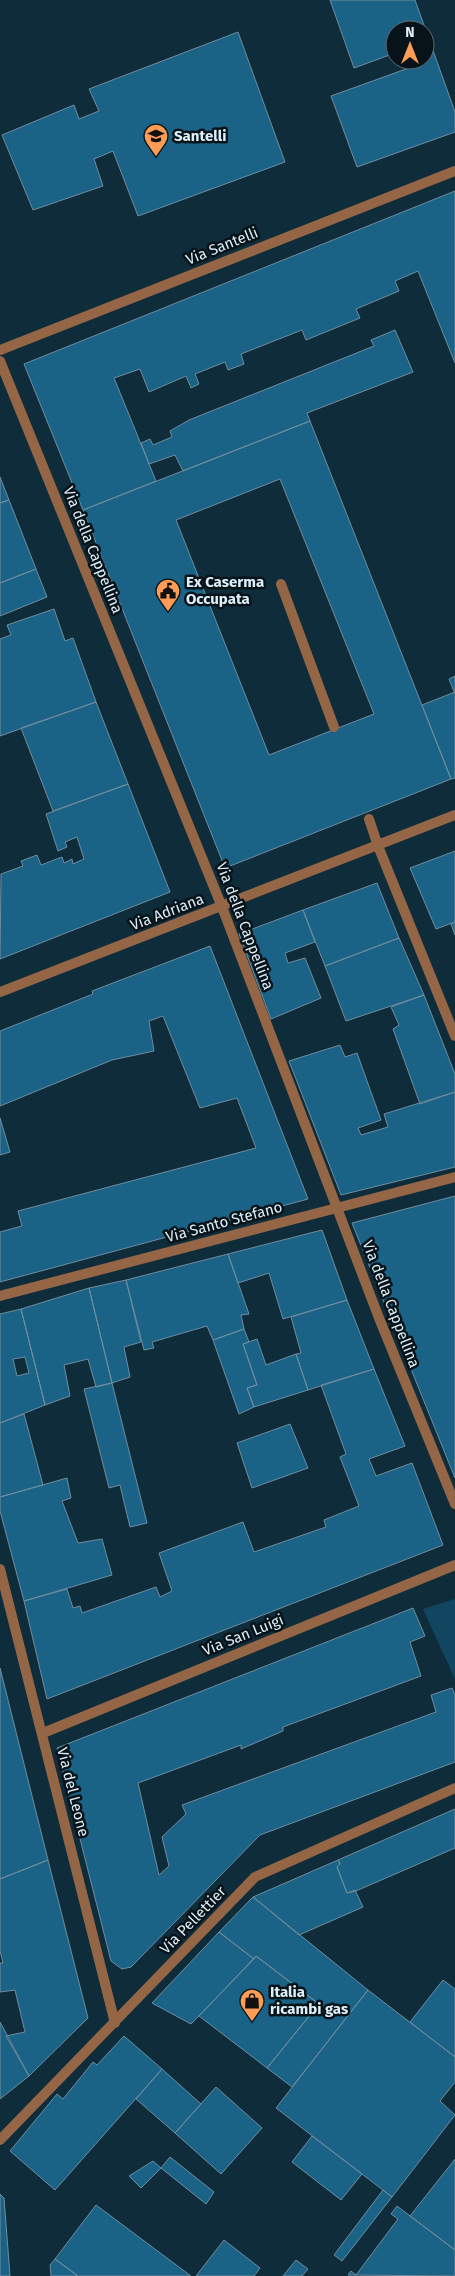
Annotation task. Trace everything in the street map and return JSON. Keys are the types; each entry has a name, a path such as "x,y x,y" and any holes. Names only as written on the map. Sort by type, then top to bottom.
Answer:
{"street":[{"name":"Via Santelli","path":"0,350 455,171"},
{"name":"Via della Cappellina","path":"0,361 222,907 379,1318 455,1504"},
{"path":"281,584 334,727"},
{"name":"Via Adriana","path":"0,992 455,815"},
{"path":"368,819 455,1036"},
{"name":"Via Santo Stefano","path":"0,1296 455,1177"},
{"name":"Via San Luigi","path":"43,1733 455,1565"},
{"name":"Via del Leone","path":"0,1569 115,2023"},
{"name":"Via Pellettier","path":"0,2140 256,1877 455,1788"}],"shaded area":[{"path":"455,1599 455,1679 423,1609"}],"building":[{"path":"330,0 415,0 422,20 385,20 385,57 354,68"},
{"path":"238,32 285,162 138,216 113,151 94,159 103,186 33,210 2,135 74,105 79,119 99,111 89,89"},
{"path":"435,56 455,112 455,132 357,167 331,96 403,70 435,70"},
{"path":"455,191 455,363 418,271 395,281 399,291 356,309 360,318 306,340 302,330 241,354 244,364 228,370 225,362 195,374 199,384 191,388 186,376 149,392 140,369 114,378 156,481 83,510 24,364"},
{"path":"395,330 413,372 307,413 310,421 183,471 175,455 149,464 141,443 150,439 153,445 172,437 170,431 189,420 374,346 371,340"},
{"name":"Ex Caserma Occupata","path":"310,421 451,779 225,868 83,510","holes":["280,479 374,714 269,755 176,520"]},
{"path":"0,477 9,500 0,503"},
{"path":"9,500 36,569 0,583 0,503"},
{"path":"36,569 47,597 0,616 0,583"},
{"path":"54,609 65,641 73,638 96,702 0,736 0,639 11,635 7,625"},
{"path":"455,676 455,694 449,679"},
{"path":"455,692 455,778 451,779 422,705"},
{"path":"96,702 128,784 53,811 21,728"},
{"path":"128,784 170,892 0,959 1,874 23,866 21,861 37,855 41,865 62,857 64,863 72,859 73,864 84,859 77,837 65,842 67,847 58,851 46,814"},
{"path":"455,851 455,922 436,929 410,868"},
{"path":"377,883 399,938 325,966 303,910"},
{"path":"303,910 315,942 285,953 288,963 305,958 321,998 271,1019 239,934"},
{"path":"455,922 455,935 451,924"},
{"path":"399,938 424,995 346,1021 325,966"},
{"path":"210,946 308,1199 0,1282 0,1232 22,1226 18,1211 256,1148 237,1098 200,1108 163,1016 149,1021 154,1051 112,1060 0,1106 0,1031 93,994 92,991"},
{"path":"424,995 455,1074 455,1092 420,1104 393,1029 399,1025 391,1007"},
{"path":"340,1045 345,1057 357,1053 381,1120 358,1128 361,1135 388,1127 384,1114 455,1092 455,1167 341,1195 289,1061"},
{"path":"0,1118 10,1152 0,1155"},
{"path":"455,1196 455,1478 352,1223"},
{"path":"322,1230 347,1300 283,1319 269,1273 238,1283 228,1254"},
{"path":"228,1254 249,1314 241,1315 244,1329 213,1340 207,1326 152,1342 154,1348 144,1350 126,1280"},
{"path":"126,1280 141,1342 124,1347 130,1377 112,1383 89,1288"},
{"path":"89,1288 112,1383 96,1387 88,1359 64,1365 70,1396 45,1405 21,1309"},
{"path":"347,1300 374,1369 308,1390 296,1354 301,1353 291,1317"},
{"path":"21,1309 45,1405 0,1423 0,1314","holes":["25,1357 29,1373 17,1376 13,1359"]},
{"path":"244,1329 249,1342 243,1344 257,1385 247,1388 254,1407 239,1414 213,1340"},
{"path":"257,1339 266,1365 296,1354 308,1390 254,1407 247,1388 257,1385 243,1344"},
{"path":"374,1369 405,1446 369,1459 376,1476 412,1463 443,1545 47,1699 24,1601 67,1589 73,1608 80,1606 82,1613 156,1587 160,1597 172,1591 159,1553 243,1522 254,1552 326,1527 324,1520 359,1506 340,1457 346,1454 321,1385"},
{"path":"112,1383 147,1523 130,1527 120,1485 109,1488 84,1389"},
{"path":"24,1414 43,1485 0,1497 0,1423"},
{"path":"290,1424 308,1468 252,1488 237,1443"},
{"path":"67,1478 71,1498 62,1501 78,1543 102,1539 112,1575 24,1601 0,1511 0,1497"},
{"path":"413,1608 425,1636 410,1642 421,1676 283,1727 283,1731 241,1749 241,1745 138,1783 159,1875 169,1866 162,1837 186,1814 182,1805 436,1712 431,1695 452,1688 455,1695 455,1762 260,1835 131,1967 122,1969 111,1961 57,1748"},
{"path":"0,1668 48,1860 0,1879"},
{"path":"455,1809 455,1848 356,1891 347,1893 337,1867 340,1864 338,1860"},
{"path":"48,1860 88,2018 29,2076 6,2036 25,2032 15,1990 0,1992 0,1963 3,1963 0,1951 0,1879"},
{"path":"338,1860 340,1864 337,1867 347,1893 355,1890 363,1907 299,1935 253,1897"},
{"path":"253,1897 368,1990 292,2087 267,2068 319,2004 256,1956 254,1959 219,1932"},
{"path":"219,1932 254,1959 191,2024 152,2003"},
{"path":"256,1956 319,2004 267,2068 199,2016"},
{"path":"443,1980 455,1989 455,2057 410,2022"},
{"path":"368,1990 455,2057 455,2082 440,2101 455,2115 392,2197 276,2108"},
{"path":"0,2022 29,2076 0,2099"},
{"path":"124,2036 162,2069 55,2190 10,2151 57,2094 63,2099 93,2062 97,2065"},
{"path":"162,2069 201,2104 175,2133 136,2099"},
{"path":"216,2087 262,2128 221,2174 175,2133"},
{"path":"312,2136 362,2174 341,2200 292,2162"},
{"path":"170,2157 214,2192 206,2204 161,2168"},
{"path":"455,2159 455,2250 410,2216"},
{"path":"153,2161 161,2168 141,2188 129,2176"},
{"path":"383,2190 392,2197 342,2261 334,2255"},
{"path":"0,2194 4,2198 10,2276 0,2276"},
{"path":"96,2205 191,2276 78,2276 55,2259"},
{"path":"397,2206 455,2250 455,2276 348,2275 351,2271 356,2275 398,2219 391,2214"},
{"path":"224,2240 260,2268 254,2276 196,2276"},
{"path":"55,2259 78,2276 51,2276 50,2265"},
{"path":"296,2260 308,2269 302,2276 283,2276"}],"place":[{"name":"Santelli","path":"156,157"},
{"name":"Ex Caserma Occupata","path":"168,612"},
{"name":"Italia ricambi gas","path":"252,2022"}]}
